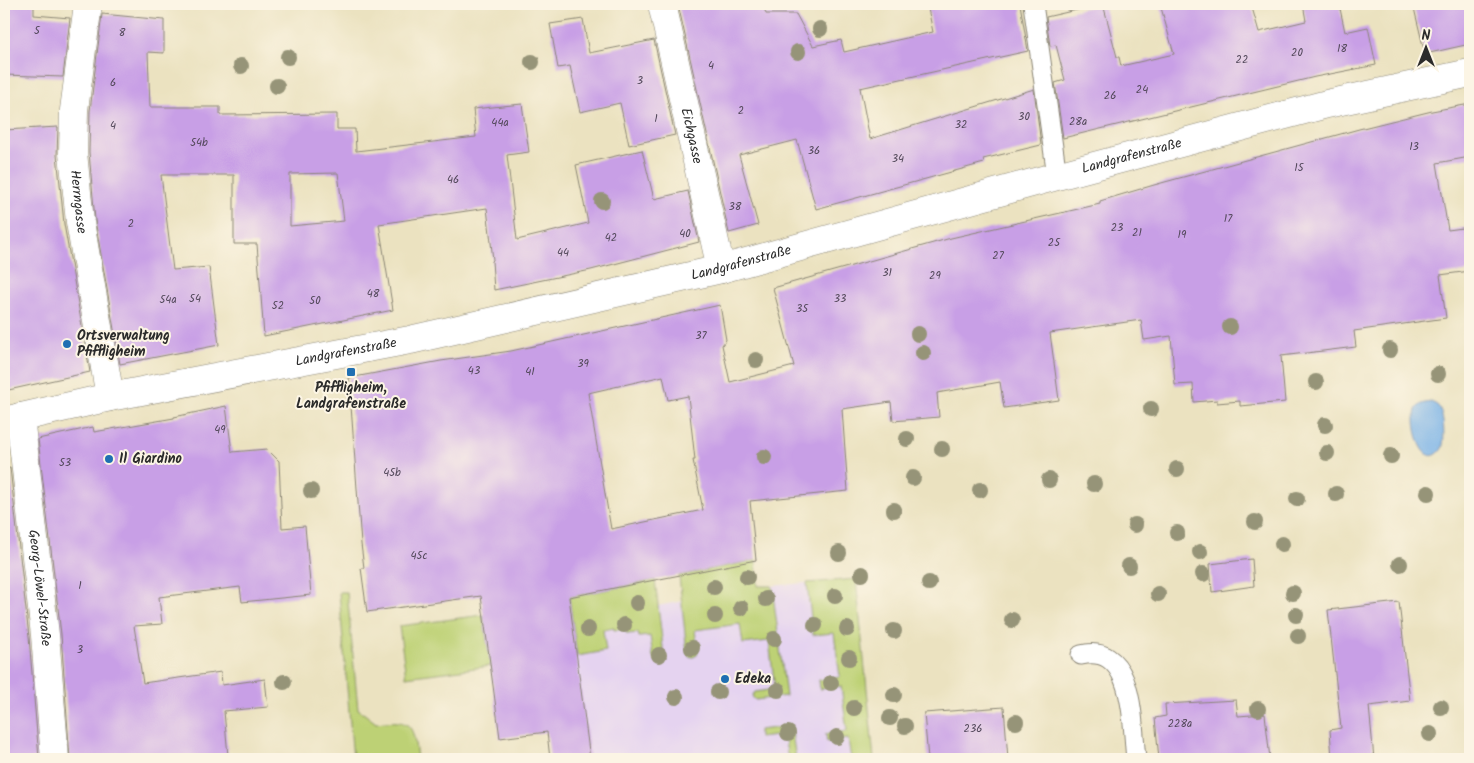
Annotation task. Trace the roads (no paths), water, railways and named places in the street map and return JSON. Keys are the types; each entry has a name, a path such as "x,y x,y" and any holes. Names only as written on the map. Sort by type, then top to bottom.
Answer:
{"street":[{"name":"Herrngasse","path":"88,4 74,110 73,153 80,222 110,397"},
{"name":"Eichgasse","path":"662,4 722,269"},
{"name":"Landgrafenstraße","path":"12,419 110,397 410,340 722,269 1057,176 1327,104 1470,73"},
{"name":"Georg-Löwel-Straße","path":"12,419 45,635 55,759"}],"lane":[{"path":"1033,4 1057,176"},
{"path":"1080,655 1096,653 1104,655 1118,666 1129,697 1136,759"}],"water":[{"path":"1431,402 1437,405 1442,415 1444,428 1443,447 1434,455 1428,455 1419,442 1415,414 1417,408 1422,404"}],"place":[{"name":"Ortsverwaltung Pfiffligheim","path":"67,344"},
{"name":"Pfiffligheim, Landgrafenstraße","path":"351,372"},
{"name":"Il Giardino","path":"109,459"},
{"name":"Edeka","path":"725,679"}]}
